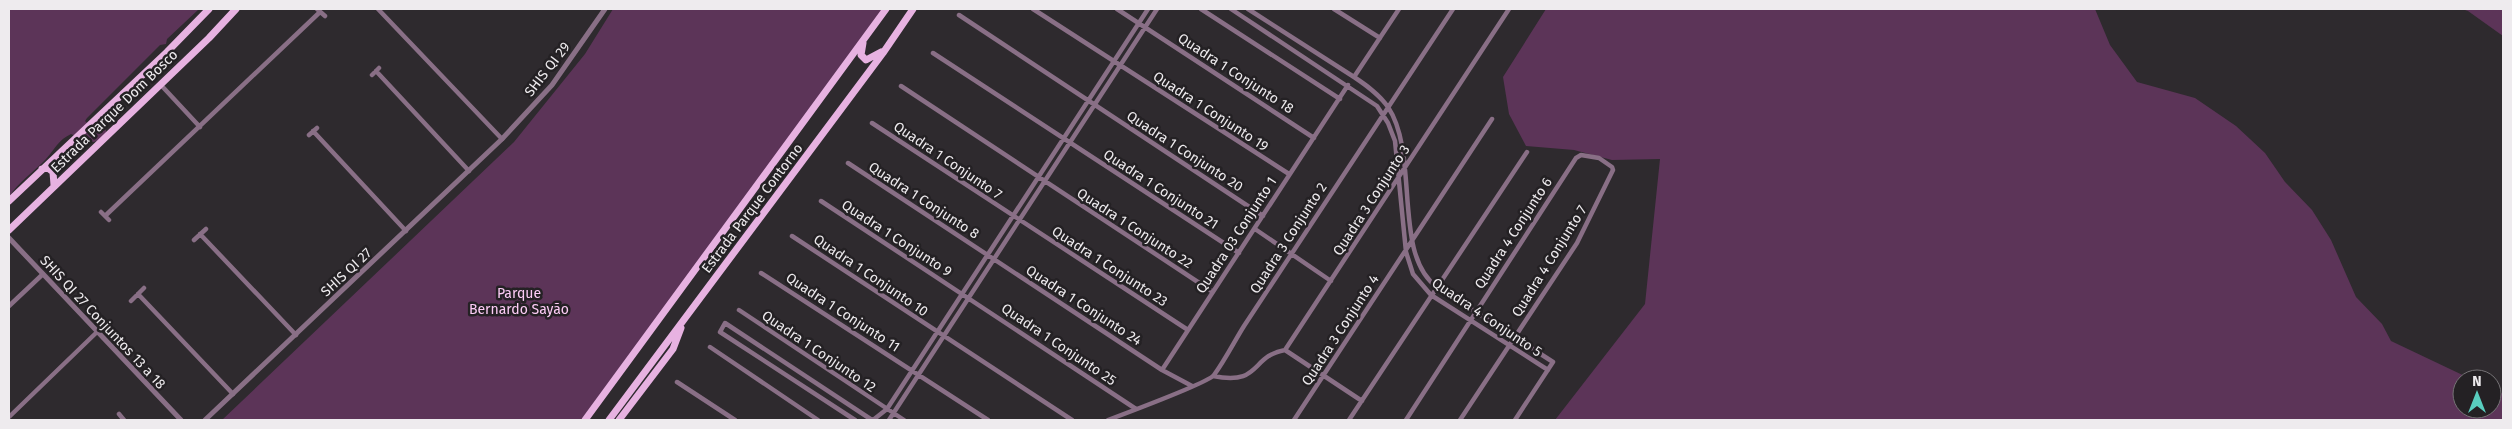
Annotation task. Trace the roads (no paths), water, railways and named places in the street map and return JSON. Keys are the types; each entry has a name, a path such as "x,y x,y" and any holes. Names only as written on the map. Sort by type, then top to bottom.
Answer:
{"main road":[{"name":"Estrada Parque Dom Bosco","path":"9,201 209,9"},
{"name":"Estrada Parque Dom Bosco","path":"9,230 209,38 236,9"},
{"name":"Estrada Parque Contorno","path":"585,420 886,9"},
{"name":"Estrada Parque Contorno","path":"610,420 886,49 913,9"},
{"path":"865,38 861,52 862,57 866,60 886,49"},
{"path":"42,170 48,168 53,172 54,185"},
{"path":"619,420 672,349 684,320"}],"street":[{"path":"378,9 502,139"},
{"name":"SHIS QI 29","path":"502,139 552,84 605,9"},
{"name":"Quadra 1 Conjunto 19","path":"1033,9 1289,174"},
{"name":"Quadra 1 Conjunto 18","path":"1117,9 1314,138"},
{"path":"855,420 720,332 724,323 872,420 887,409 1148,9"},
{"path":"889,420 1157,9"},
{"path":"1201,9 1340,99"},
{"path":"1232,9 1371,100 1383,114"},
{"name":"Quadra 4 Conjunto 5","path":"1248,9 1356,78 1388,107 1400,133 1412,240 1414,252 1422,273 1437,287 1553,362 1548,370 1431,295 1413,274 1406,252 1395,142 1383,114"},
{"path":"1334,9 1380,38"},
{"name":"Quadra 03 Conjunto 1","path":"1162,370 1264,216 1289,174 1350,87 1400,9"},
{"name":"Quadra 3 Conjunto 2","path":"1213,376 1453,9"},
{"name":"Quadra 3 Conjunto 3","path":"1285,350 1509,9"},
{"path":"109,220 103,214 201,126 319,10 324,16"},
{"name":"Quadra 1 Conjunto 20","path":"959,15 1264,216"},
{"name":"Quadra 1 Conjunto 21","path":"933,53 1239,253"},
{"path":"376,71 469,171"},
{"path":"1342,82 1348,73"},
{"path":"160,84 201,126"},
{"name":"Quadra 1 Conjunto 22","path":"901,86 1037,178 1213,292"},
{"name":"Quadra 3 Conjunto 4","path":"1294,420 1492,119"},
{"name":"Quadra 1 Conjunto 7","path":"872,123 1020,221"},
{"path":"313,131 406,231"},
{"name":"SHIS QI 27","path":"205,420 502,139"},
{"name":"Quadra 4 Conjunto 5","path":"1437,287 1527,152"},
{"name":"Quadra 4 Conjunto 7","path":"1460,420 1577,243 1610,178 1612,167 1604,161 1581,155 1576,158"},
{"name":"Quadra 4 Conjunto 6","path":"1406,420 1469,320 1576,158"},
{"name":"Quadra 1 Conjunto 8","path":"848,163 994,259"},
{"name":"Quadra 1 Conjunto 9","path":"821,201 969,298"},
{"name":"Quadra 1 Conjunto 23","path":"1020,221 1188,330"},
{"path":"194,240 206,228"},
{"path":"1255,229 1332,281"},
{"path":"200,234 296,335"},
{"name":"Quadra 1 Conjunto 10","path":"792,236 1072,420"},
{"name":"SHIS QI 27 Conjuntos 13 a 18","path":"9,238 181,420"},
{"name":"Quadra 1 Conjunto 24","path":"994,259 1162,370"},
{"name":"Quadra 1 Conjunto 11","path":"762,273 988,420"},
{"path":"9,306 43,274"},
{"path":"1349,420 1437,287"},
{"path":"131,301 144,288"},
{"path":"138,294 234,394"},
{"name":"Quadra 1 Conjunto 25","path":"969,298 1136,409"},
{"name":"Quadra 1 Conjunto 12","path":"739,310 904,420"},
{"path":"9,417 98,332"},
{"path":"710,348 818,420"},
{"path":"1108,420 1201,384 1213,376 1233,379 1243,377 1253,371 1270,354 1285,350 1362,401"},
{"path":"1162,370 1192,386"},
{"path":"1515,420 1548,370"},
{"path":"677,382 735,420"},
{"path":"119,414 124,420"}],"park label":[{"name":"Parque Bernardo Sayão","path":"519,302"}]}
